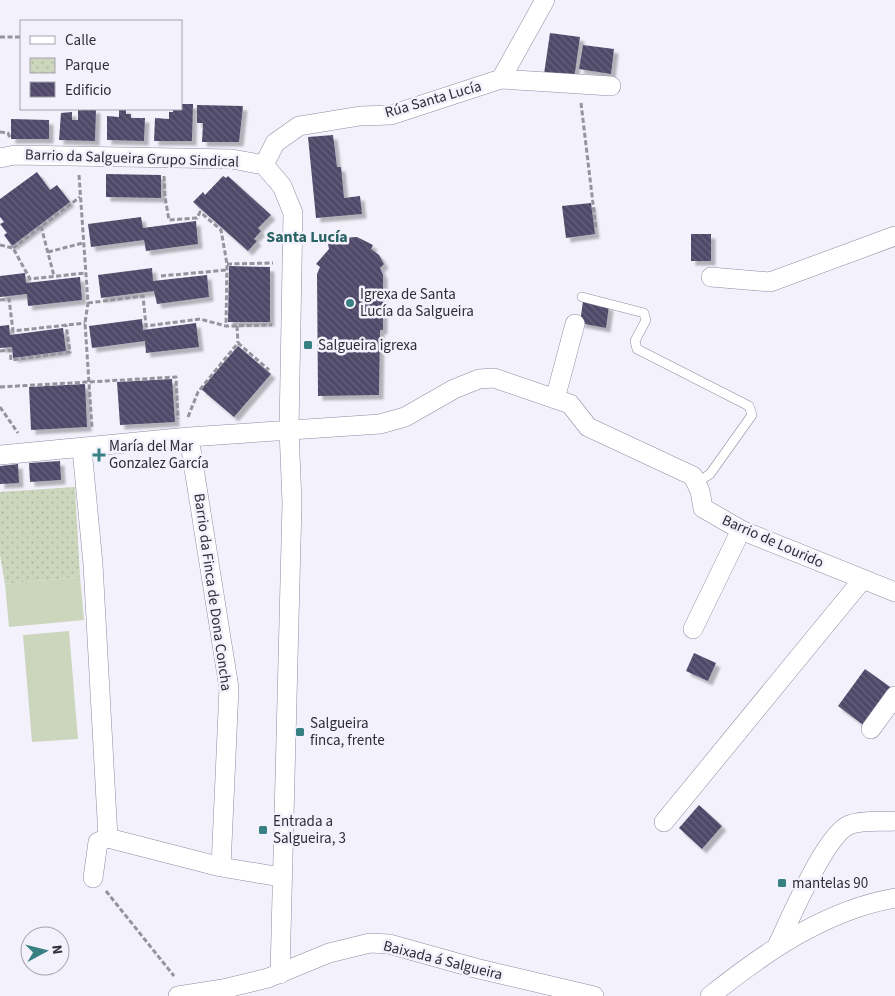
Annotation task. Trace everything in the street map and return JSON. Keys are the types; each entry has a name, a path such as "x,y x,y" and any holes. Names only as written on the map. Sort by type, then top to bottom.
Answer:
{"street":[{"name":"Rúa Santa Lucía","path":"264,164 275,143 299,126 360,116 392,115 501,79 544,0"},
{"path":"501,79 611,86"},
{"name":"Barrio da Salgueira Grupo Sindical","path":"0,158 15,155 232,159 264,164"},
{"path":"264,164 282,186 293,213 289,429 292,503 280,974"},
{"path":"711,277 770,282 895,236"},
{"path":"555,399 574,324"},
{"path":"0,455 82,449 184,429 289,429 380,424 405,417 454,390 479,379 494,378 570,404 588,426 693,476 696,483"},
{"name":"Barrio da Finca de Dona Concha","path":"184,429 229,688 220,867"},
{"path":"82,449 93,564 108,838"},
{"name":"Barrio de Lourido","path":"696,483 703,508 741,530 895,592"},
{"path":"693,629 741,530"},
{"path":"664,822 863,579"},
{"path":"872,729 895,696"},
{"path":"777,946 822,856 837,833 850,824 895,821"},
{"path":"93,878 98,842 108,838 220,867 281,877"},
{"path":"710,996 777,946 849,910 895,898"},
{"name":"Baixada á Salgueira","path":"180,996 223,989 280,974 347,947 370,943 389,944 475,968 594,996"}],"lane":[{"path":"582,297 644,313 646,320 635,341 637,349 749,406 752,415 710,474 696,483"}],"path":[{"path":"0,37 20,37"},
{"path":"578,85 596,229"},
{"path":"79,170 88,302 85,323 92,429"},
{"path":"164,171 165,197 169,220 197,218 200,212 221,230 227,264 226,326"},
{"path":"13,248 80,197"},
{"path":"41,226 54,277"},
{"path":"48,252 83,243"},
{"path":"0,245 13,248 30,279 86,273"},
{"path":"227,264 274,264"},
{"path":"161,276 227,270"},
{"path":"88,302 143,296 146,326 200,319 226,326 273,325"},
{"path":"0,300 8,299 13,332 85,323"},
{"path":"0,351 10,350 11,360 70,352 66,325"},
{"path":"184,429 198,392 238,343 237,326"},
{"path":"238,343 274,373"},
{"path":"0,387 176,377 184,429"},
{"path":"0,407 20,436"},
{"path":"93,878 116,901 175,978 180,996"}],"green space":[{"path":"75,487 80,577 5,584 0,555 0,492"},
{"path":"80,577 84,620 9,627 5,584"},
{"path":"69,631 78,739 32,742 23,635"}],"building":[{"path":"550,33 580,37 574,79 544,74"},
{"path":"583,45 614,49 611,74 579,69"},
{"path":"182,104 193,104 192,141 154,141 155,118 169,119 169,112 173,112 173,110 182,110"},
{"path":"197,105 243,106 239,142 202,142 203,123 197,123"},
{"path":"78,110 96,110 95,141 59,140 61,113 72,112 72,120 78,120"},
{"path":"119,110 126,110 126,114 131,114 131,118 145,118 144,141 107,140 107,116 119,117"},
{"path":"11,119 49,120 49,139 11,139"},
{"path":"333,135 337,167 341,167 344,198 360,196 362,214 316,218 308,137"},
{"path":"37,172 50,190 57,185 70,202 12,246 4,235 7,233 0,224 4,222 0,217 0,199"},
{"path":"106,174 161,175 161,198 106,197"},
{"path":"223,176 226,178 228,176 271,215 258,228 261,231 254,239 257,241 248,251 193,202 203,192 205,195"},
{"path":"591,203 595,234 566,238 562,206"},
{"path":"141,217 143,228 196,221 198,244 146,251 144,240 91,247 88,224"},
{"path":"691,234 711,234 711,261 691,261"},
{"name":"Igrexa de Santa Lucía da Salgueira","path":"357,237 373,245 371,249 379,255 384,264 380,268 383,275 383,330 380,330 379,395 318,396 317,274 320,267 316,264 329,249 328,244 342,238"},
{"path":"229,266 270,267 270,322 228,322"},
{"path":"152,268 153,281 207,275 209,297 157,304 154,291 101,298 98,275"},
{"path":"25,273 26,283 80,277 82,300 28,306 27,294 0,297 0,276"},
{"path":"583,301 609,306 606,328 580,323"},
{"path":"142,319 143,330 196,323 199,347 146,353 145,341 92,348 89,326"},
{"path":"9,325 10,335 63,328 66,351 13,358 12,347 0,348 0,326"},
{"path":"238,346 271,374 234,417 201,389"},
{"path":"172,379 175,422 120,425 117,382"},
{"path":"85,384 87,427 31,430 29,387"},
{"path":"60,461 61,480 30,482 29,463"},
{"path":"18,464 19,483 0,484 0,466"},
{"path":"694,653 716,663 708,681 686,671"},
{"path":"865,669 893,689 866,727 838,706"},
{"path":"699,805 722,826 702,849 679,828"}],"place":[{"name":"Igrexa de Santa Lucía da Salgueira","path":"350,303"},
{"name":"Salgueira igrexa","path":"308,345"},
{"name":"María del Mar Gonzalez García","path":"99,455"},
{"name":"Salgueira finca, frente","path":"300,732"},
{"name":"Entrada a Salgueira, 3","path":"263,830"},
{"name":"mantelas 90","path":"782,883"}],"district":[{"name":"Santa Lucía","path":"307,236"}]}
